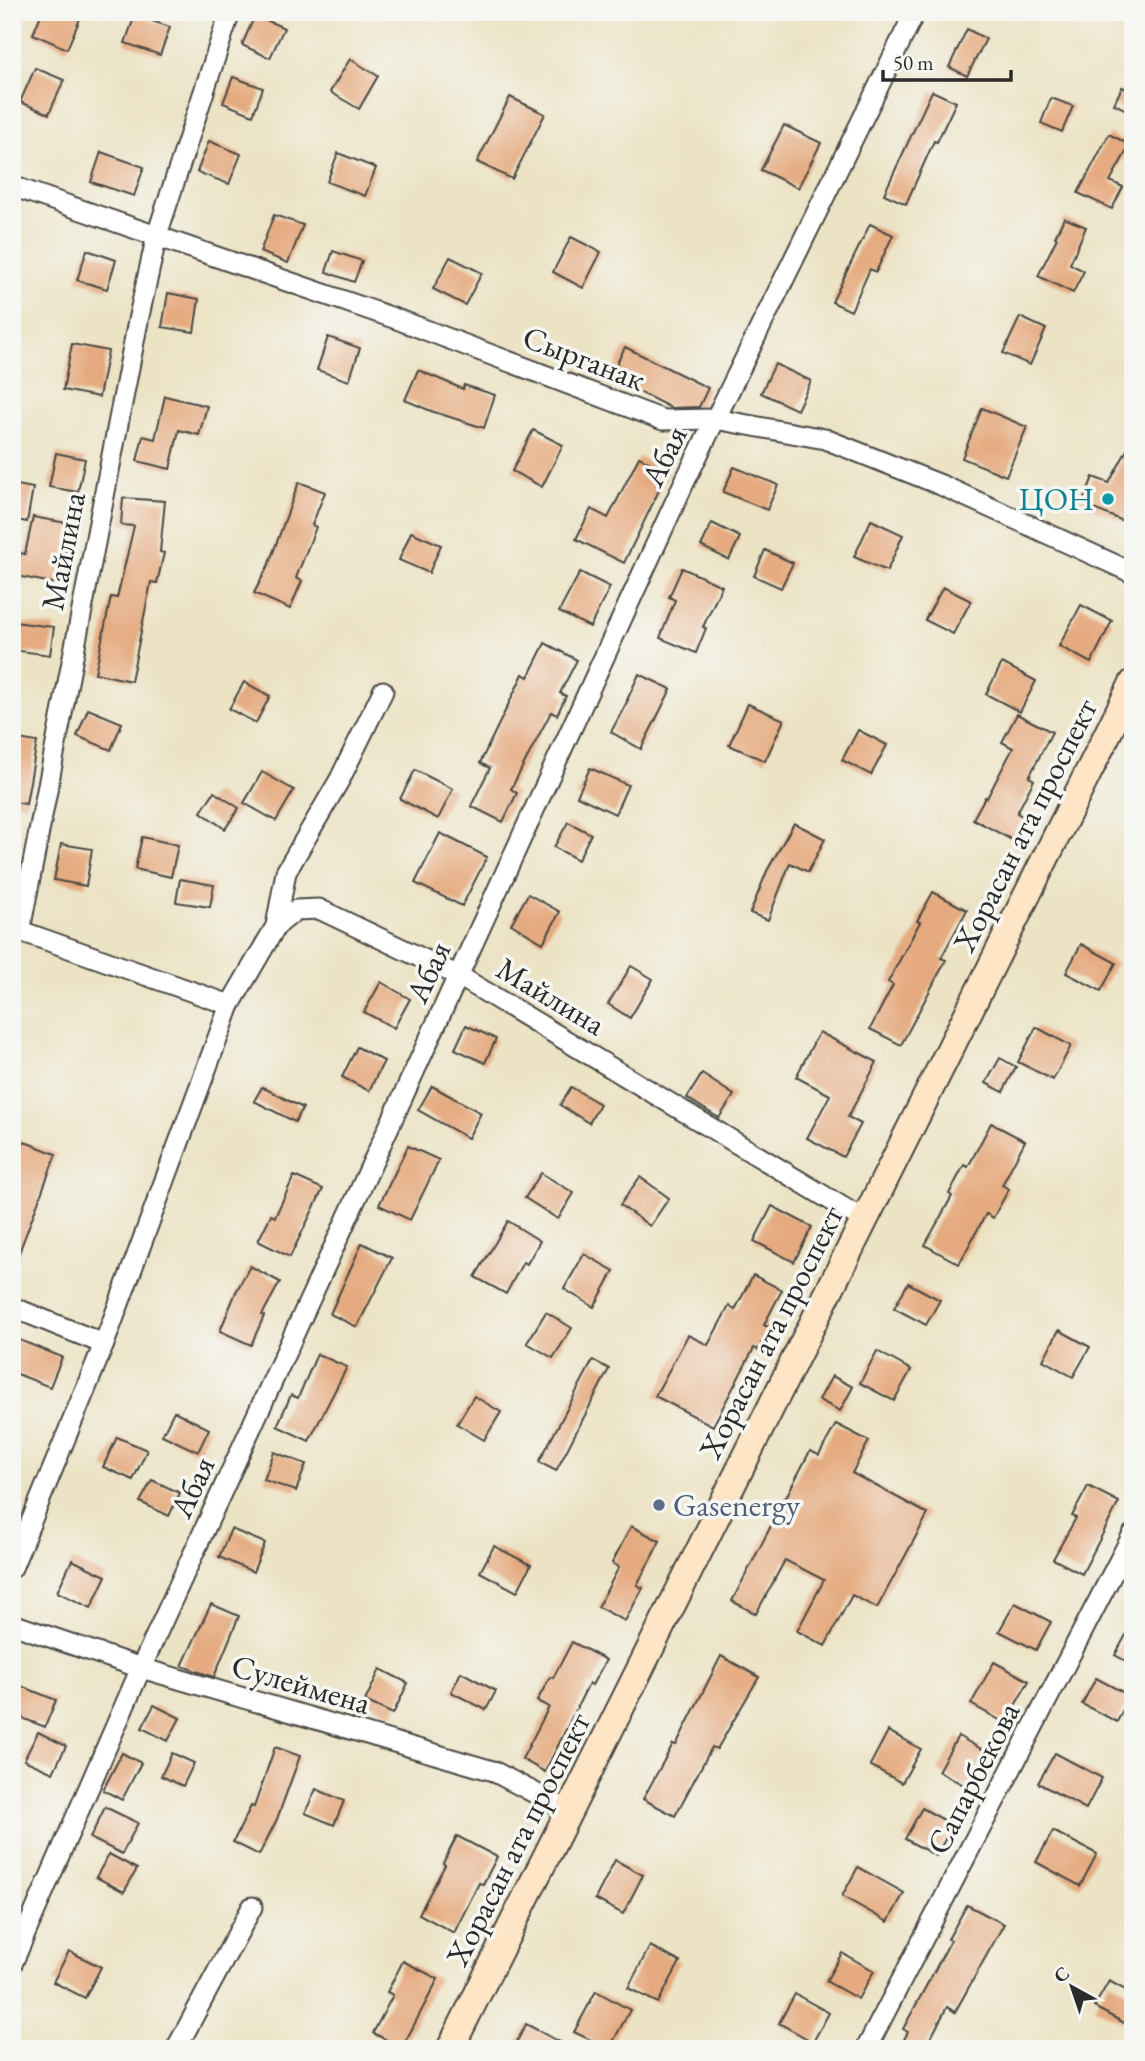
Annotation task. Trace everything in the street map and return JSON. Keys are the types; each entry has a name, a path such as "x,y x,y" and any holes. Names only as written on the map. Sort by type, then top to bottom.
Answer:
{"main road":[{"name":"Хорасан ата проспект","path":"450,2049 1133,683"}],"street":[{"name":"Майлина","path":"230,12 157,235 16,929 230,1005"},
{"name":"Абая","path":"12,1964 141,1668 683,485 915,12"},
{"name":"Сырганак","path":"12,186 402,321 663,420 715,419 825,439 940,485 1133,573"},
{"path":"12,1568 104,1344 230,1005 276,926 286,872 340,779 383,691"},
{"name":"Майлина","path":"276,926 296,910 319,909 459,975 864,1220"},
{"path":"12,1307 104,1344"},
{"name":"Сапарбекова","path":"866,2049 1133,1534"},
{"name":"Сулеймена","path":"12,1624 141,1668 493,1771 569,1811"},
{"path":"176,2049 252,1907"}],"building":[{"path":"42,12 83,12 67,49 33,34"},
{"path":"135,15 170,27 160,55 125,43"},
{"path":"255,15 284,28 270,58 242,45"},
{"path":"967,29 986,39 967,76 949,67"},
{"path":"350,59 378,76 359,109 330,92"},
{"path":"35,68 64,80 49,114 20,102"},
{"path":"233,77 263,88 253,115 223,103"},
{"path":"1122,87 1133,92 1133,113 1114,104"},
{"path":"932,91 956,102 937,142 934,141 906,204 884,194"},
{"path":"510,97 545,114 512,179 477,162"},
{"path":"1051,98 1073,106 1062,132 1041,123"},
{"path":"784,125 821,143 798,188 761,170"},
{"path":"1109,134 1130,145 1110,181 1123,187 1112,209 1078,193"},
{"path":"209,141 241,154 229,184 197,172"},
{"path":"101,152 144,167 134,196 91,182"},
{"path":"338,153 376,168 365,196 327,182"},
{"path":"274,215 303,225 288,263 260,252"},
{"path":"1064,218 1086,227 1070,264 1084,271 1073,293 1038,276"},
{"path":"870,224 893,235 876,272 870,269 851,311 832,302"},
{"path":"571,237 601,252 583,288 553,272"},
{"path":"87,250 116,260 107,289 77,280"},
{"path":"333,251 362,261 354,282 326,272"},
{"path":"450,257 482,273 465,305 433,289"},
{"path":"168,293 199,299 194,332 162,327"},
{"path":"1020,317 1046,329 1030,365 1003,353"},
{"path":"328,337 360,348 349,381 317,370"},
{"path":"72,344 108,351 99,397 63,390"},
{"path":"625,347 708,388 699,407 671,408 610,377"},
{"path":"775,364 811,381 797,410 761,393"},
{"path":"418,370 463,389 464,385 495,395 484,428 405,400"},
{"path":"165,396 207,406 199,435 179,430 170,469 137,461 143,436 155,439"},
{"path":"982,408 1027,427 1006,476 962,458"},
{"path":"533,430 563,445 542,487 512,471"},
{"name":"ЦОН","path":"1133,439 1133,517 1130,524 1082,504 1093,477 1109,483"},
{"path":"56,453 85,459 78,492 49,487"},
{"path":"639,457 668,472 624,563 576,539 591,509 608,518"},
{"path":"734,467 778,485 767,510 723,492"},
{"path":"299,482 325,492 312,525 316,527 296,578 302,581 290,609 254,593 268,566"},
{"path":"12,484 33,488 27,522 12,519"},
{"path":"123,498 165,501 160,552 164,553 157,583 151,582 131,681 95,673 111,597 117,598 134,526 121,525"},
{"path":"33,517 72,524 58,584 16,576 20,553 25,554"},
{"path":"871,520 903,535 887,571 854,557"},
{"path":"712,523 740,537 729,560 701,546"},
{"path":"411,532 441,545 429,573 399,560"},
{"path":"765,550 793,563 781,588 754,576"},
{"path":"682,568 722,586 703,627 706,628 696,653 660,638 675,600 669,597"},
{"path":"580,572 610,587 590,627 559,612"},
{"path":"943,587 971,601 953,634 925,620"},
{"path":"1081,605 1112,621 1091,663 1059,646"},
{"path":"14,622 54,627 50,655 12,650"},
{"path":"545,643 577,660 560,693 566,696 557,715 551,712 511,789 517,793 503,822 471,806 490,768 480,763 523,674 528,677"},
{"path":"1002,663 1036,681 1020,712 986,694"},
{"path":"639,674 671,689 641,749 611,732"},
{"path":"244,682 270,696 256,723 229,709"},
{"path":"748,704 784,720 765,761 729,745"},
{"path":"88,709 122,723 111,750 77,736"},
{"path":"1017,714 1052,732 1029,777 1034,780 1017,813 1024,817 1012,840 973,819 1013,748 1002,742"},
{"path":"858,730 887,745 871,775 842,760"},
{"path":"12,738 37,742 26,804 12,802"},
{"path":"590,768 628,785 615,814 577,796"},
{"path":"415,770 453,789 438,819 400,799"},
{"path":"262,772 294,790 276,821 244,803"},
{"path":"214,792 239,808 225,829 201,812"},
{"path":"568,822 591,834 578,860 554,847"},
{"path":"794,823 825,839 808,872 790,863 768,920 750,913 767,871"},
{"path":"440,833 487,857 462,906 415,883"},
{"path":"142,837 178,845 171,877 135,869"},
{"path":"61,844 92,849 86,886 54,880"},
{"path":"180,879 214,885 210,907 176,902"},
{"path":"933,892 967,910 941,958 946,960 901,1045 870,1029 893,985 888,982"},
{"path":"528,894 560,912 543,943 511,924"},
{"path":"1081,944 1116,963 1101,991 1066,973"},
{"path":"631,966 653,979 630,1018 608,1004"},
{"path":"381,982 410,999 394,1028 364,1012"},
{"path":"466,1025 496,1039 485,1063 455,1049"},
{"path":"1036,1027 1071,1046 1053,1080 1018,1062"},
{"path":"819,1032 877,1062 848,1117 861,1124 843,1157 807,1138 830,1095 796,1077"},
{"path":"357,1047 384,1061 369,1091 342,1077"},
{"path":"1000,1058 1016,1067 1003,1092 986,1083"},
{"path":"702,1074 734,1095 719,1118 687,1098"},
{"path":"432,1086 481,1113 468,1138 418,1110"},
{"path":"262,1087 303,1108 295,1122 254,1101"},
{"path":"571,1087 600,1104 589,1123 560,1105"},
{"path":"991,1123 1025,1141 1002,1185 1009,1189 993,1218 986,1214 959,1264 925,1245 952,1196 949,1194 964,1165 968,1167"},
{"path":"12,1137 56,1154 14,1266 12,1266"},
{"path":"408,1146 439,1160 410,1220 379,1205"},
{"path":"541,1173 574,1193 558,1219 525,1198"},
{"path":"294,1176 323,1189 290,1257 258,1241 271,1215 275,1217"},
{"path":"640,1177 669,1198 650,1226 620,1205"},
{"path":"772,1206 812,1227 794,1262 754,1241"},
{"path":"508,1221 540,1241 527,1264 523,1262 506,1294 475,1277"},
{"path":"362,1243 392,1258 357,1327 330,1314"},
{"path":"584,1254 614,1271 594,1307 564,1289"},
{"path":"250,1266 280,1282 262,1315 264,1316 251,1345 220,1331"},
{"path":"753,1275 782,1290 764,1325 770,1328 758,1350 754,1348 713,1426 655,1396 688,1335 708,1345 729,1306 735,1310"},
{"path":"908,1283 940,1300 926,1325 894,1308"},
{"path":"546,1312 572,1328 553,1358 527,1343"},
{"path":"1059,1330 1090,1347 1073,1377 1043,1360"},
{"path":"12,1337 62,1357 50,1387 12,1372"},
{"path":"877,1351 911,1370 894,1401 860,1383"},
{"path":"317,1354 347,1367 309,1441 277,1426 291,1395 298,1398"},
{"path":"593,1360 609,1369 556,1471 539,1462"},
{"path":"832,1376 853,1387 840,1411 819,1400"},
{"path":"474,1396 501,1412 484,1440 457,1424"},
{"path":"174,1411 209,1429 198,1452 162,1435"},
{"path":"836,1424 869,1441 852,1473 928,1514 877,1608 852,1595 825,1646 797,1631 824,1580 785,1560 756,1614 732,1601 810,1451 819,1455"},
{"path":"117,1437 147,1450 133,1480 103,1467"},
{"path":"274,1452 306,1464 296,1491 264,1480"},
{"path":"152,1480 180,1493 169,1516 140,1502"},
{"path":"1088,1486 1119,1502 1082,1574 1053,1559 1076,1518 1072,1516"},
{"path":"631,1526 660,1541 637,1585 643,1588 625,1621 598,1607 619,1567 612,1563"},
{"path":"231,1529 265,1543 253,1572 219,1557"},
{"path":"494,1546 531,1565 517,1592 480,1572"},
{"path":"72,1560 106,1576 91,1608 57,1592"},
{"path":"1015,1603 1051,1622 1036,1650 999,1631"},
{"path":"211,1604 239,1616 214,1677 182,1666"},
{"path":"1133,1622 1133,1665 1115,1655"},
{"path":"572,1642 606,1660 592,1685 589,1683 545,1772 522,1759 549,1707 537,1701"},
{"path":"721,1656 759,1677 717,1749 712,1747 675,1816 643,1799 673,1744 676,1745"},
{"path":"994,1662 1029,1681 1005,1723 971,1704"},
{"path":"380,1669 408,1683 393,1714 365,1701"},
{"path":"461,1672 496,1691 486,1710 451,1692"},
{"path":"1096,1678 1130,1696 1117,1722 1082,1704"},
{"path":"16,1684 56,1700 45,1727 12,1714 12,1692"},
{"path":"154,1705 180,1718 168,1741 142,1728"},
{"path":"888,1731 921,1749 902,1783 870,1765"},
{"path":"38,1732 66,1746 53,1773 24,1760"},
{"path":"958,1736 988,1753 969,1788 938,1771"},
{"path":"275,1747 300,1756 277,1819 259,1855 233,1842 251,1806 254,1807"},
{"path":"122,1753 141,1763 122,1800 103,1790"},
{"path":"172,1753 194,1763 183,1786 161,1776"},
{"path":"1055,1753 1102,1778 1086,1809 1038,1783"},
{"path":"316,1789 344,1801 334,1825 305,1813"},
{"path":"105,1807 138,1823 122,1854 90,1838"},
{"path":"922,1808 953,1825 936,1856 905,1839"},
{"path":"1053,1831 1097,1854 1080,1886 1036,1862"},
{"path":"457,1836 497,1857 483,1884 479,1883 454,1933 419,1914"},
{"path":"109,1854 137,1869 124,1892 96,1877"},
{"path":"615,1860 643,1875 623,1914 595,1899"},
{"path":"858,1867 904,1893 888,1922 842,1896"},
{"path":"967,1905 1004,1924 955,2012 947,2007 925,2049 899,2049 908,2032 903,2029"},
{"path":"650,1946 680,1962 658,2003 628,1988"},
{"path":"69,1951 101,1967 85,1998 53,1982"},
{"path":"842,1953 874,1971 858,1999 826,1981"},
{"path":"403,1961 438,1979 402,2048 373,2033 393,1995 387,1992"},
{"path":"1109,1981 1133,1994 1133,2015 1128,2025 1094,2007"},
{"path":"596,1991 630,2010 609,2049 574,2032"},
{"path":"795,1994 829,2013 813,2042 779,2023"},
{"path":"526,2024 573,2049 513,2049"}],"place":[{"name":"ЦОН","path":"1108,499"},
{"name":"Gasenergy","path":"659,1505"}]}
